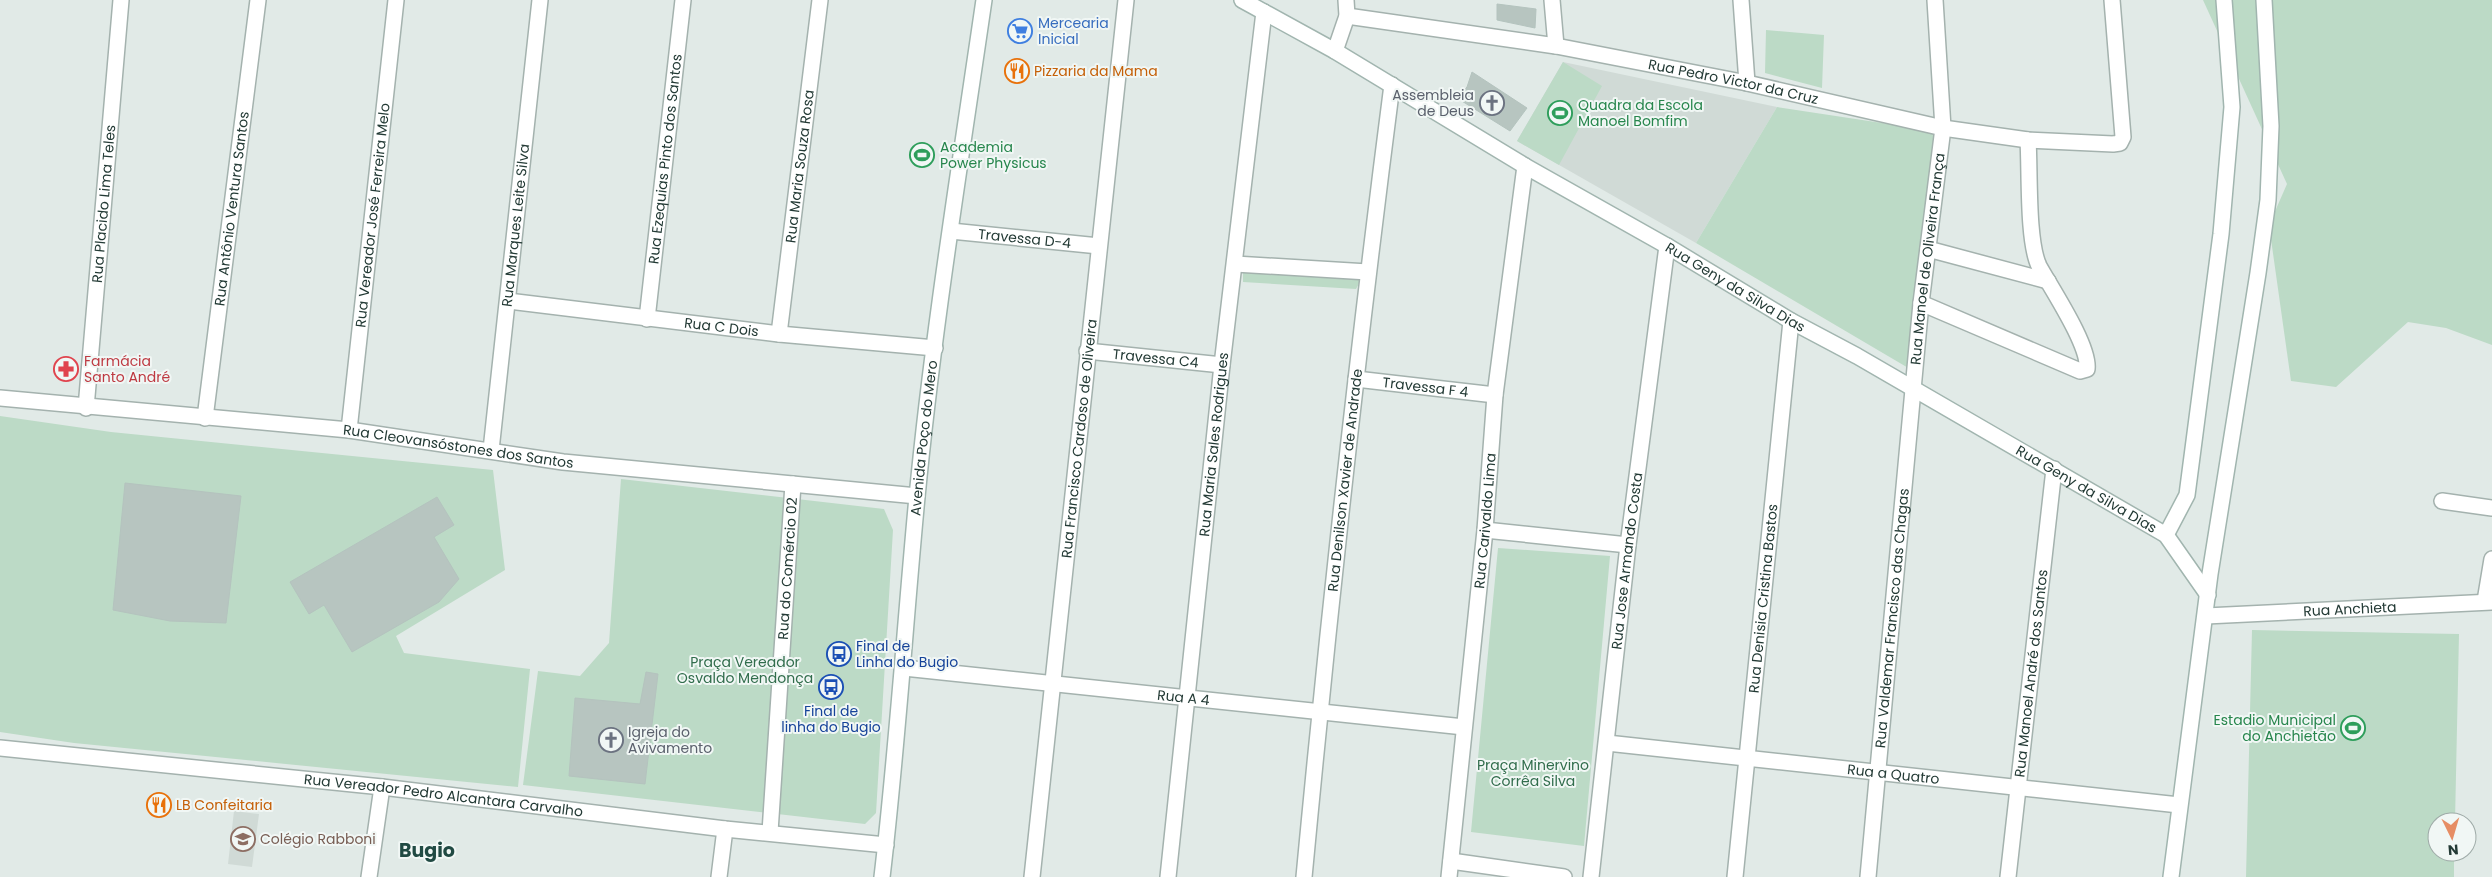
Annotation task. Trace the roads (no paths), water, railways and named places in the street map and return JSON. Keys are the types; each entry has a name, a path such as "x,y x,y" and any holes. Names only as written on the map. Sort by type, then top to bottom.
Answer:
{"street":[{"name":"Rua Placido Lima Teles","path":"86,408 121,0"},
{"name":"Rua Antônio Ventura Santos","path":"205,418 258,0"},
{"name":"Rua Vereador José Ferreira Melo","path":"349,430 396,0"},
{"name":"Rua Marques Leite Silva","path":"491,450 540,0"},
{"name":"Rua Ezequias Pinto dos Santos","path":"647,319 683,0"},
{"name":"Rua Maria Souza Rosa","path":"779,334 820,0"},
{"name":"Avenida Poço do Mero","path":"882,877 904,668 917,496 935,348 984,0"},
{"name":"Rua Francisco Cardoso de Oliveira","path":"1032,877 1051,682 1126,0"},
{"name":"Rua Geny da Silva Dias","path":"1242,0 1335,51 1525,166 1667,246 1791,321 1857,356 2166,535 2208,595"},
{"path":"1335,51 1347,16 1346,0"},
{"path":"1552,0 1556,46"},
{"path":"1741,0 1747,84"},
{"name":"Rua Manoel de Oliveira França","path":"1914,390 1921,303 1943,128 1935,0"},
{"name":"Rua Pedro Victor da Cruz","path":"1347,16 1556,46 1747,84 1943,128 2028,140 2120,143 2123,137 2112,0"},
{"path":"2166,535 2187,495 2221,234 2232,107 2224,0"},
{"path":"2171,877 2214,545 2268,200 2271,126 2264,0"},
{"name":"Rua Maria Sales Rodrigues","path":"1168,877 1222,365 1264,12"},
{"name":"Rua Denilson Xavier de Andrade","path":"1304,877 1356,378 1392,85"},
{"path":"1921,303 2080,371 2087,369 2086,357 2074,328 2038,264 2032,241 2028,140"},
{"name":"Rua Carivaldo Lima","path":"1449,877 1485,530 1495,395 1525,166"},
{"name":"Travessa D-4","path":"951,231 1098,246"},
{"name":"Rua Jose Armando Costa","path":"1591,877 1628,545 1667,246"},
{"path":"1928,249 2048,281"},
{"path":"1235,264 1368,272"},
{"name":"Rua C Dois","path":"508,301 779,334 935,348"},
{"name":"Rua Denisia Cristina Bastos","path":"1735,877 1791,321"},
{"name":"Travessa C4","path":"1087,350 1222,365"},
{"name":"Travessa F 4","path":"1356,378 1495,395"},
{"name":"Rua Valdemar Francisco das Chagas","path":"1868,877 1914,390"},
{"name":"Rua Cleovansóstones dos Santos","path":"0,398 86,408 349,430 563,462 917,496"},
{"name":"Rua Manoel André dos Santos","path":"2008,877 2054,470"},
{"name":"Rua do Comércio 02","path":"770,832 793,484"},
{"path":"2442,501 2492,508"},
{"path":"1485,530 1628,545"},
{"path":"2488,601 2492,560"},
{"name":"Rua Anchieta","path":"2206,616 2488,601"},
{"name":"Rua A 4","path":"904,668 1320,710 1464,727"},
{"name":"Rua a Quatro","path":"1607,743 2179,805"},
{"name":"Rua Vereador Pedro Alcantara Carvalho","path":"0,748 382,787 725,829 886,845"},
{"path":"369,877 382,787"},
{"path":"719,877 725,829"},
{"path":"1451,861 1564,877"}],"place":[{"name":"Mercearia Inicial","path":"1020,31"},
{"name":"Pizzaria da Mama","path":"1017,71"},
{"name":"Assembleia de Deus","path":"1492,103"},
{"name":"Quadra da Escola Manoel Bomfim","path":"1560,113"},
{"name":"Academia Power Physicus","path":"922,155"},
{"name":"Farmácia Santo André","path":"66,369"},
{"name":"Final de Linha do Bugio","path":"839,654"},
{"name":"Final de linha do Bugio","path":"831,687"},
{"name":"Estadio Municipal do Anchietão","path":"2353,728"},
{"name":"Igreja do Avivamento","path":"611,740"},
{"name":"LB Confeitaria","path":"159,805"},
{"name":"Colégio Rabboni","path":"243,839"}],"district":[{"name":"Bugio","path":"427,850"}],"park label":[{"name":"Praça Vereador Osvaldo Mendonça","path":"745,670"},
{"name":"Praça Minervino Corrêa Silva","path":"1533,774"}]}
